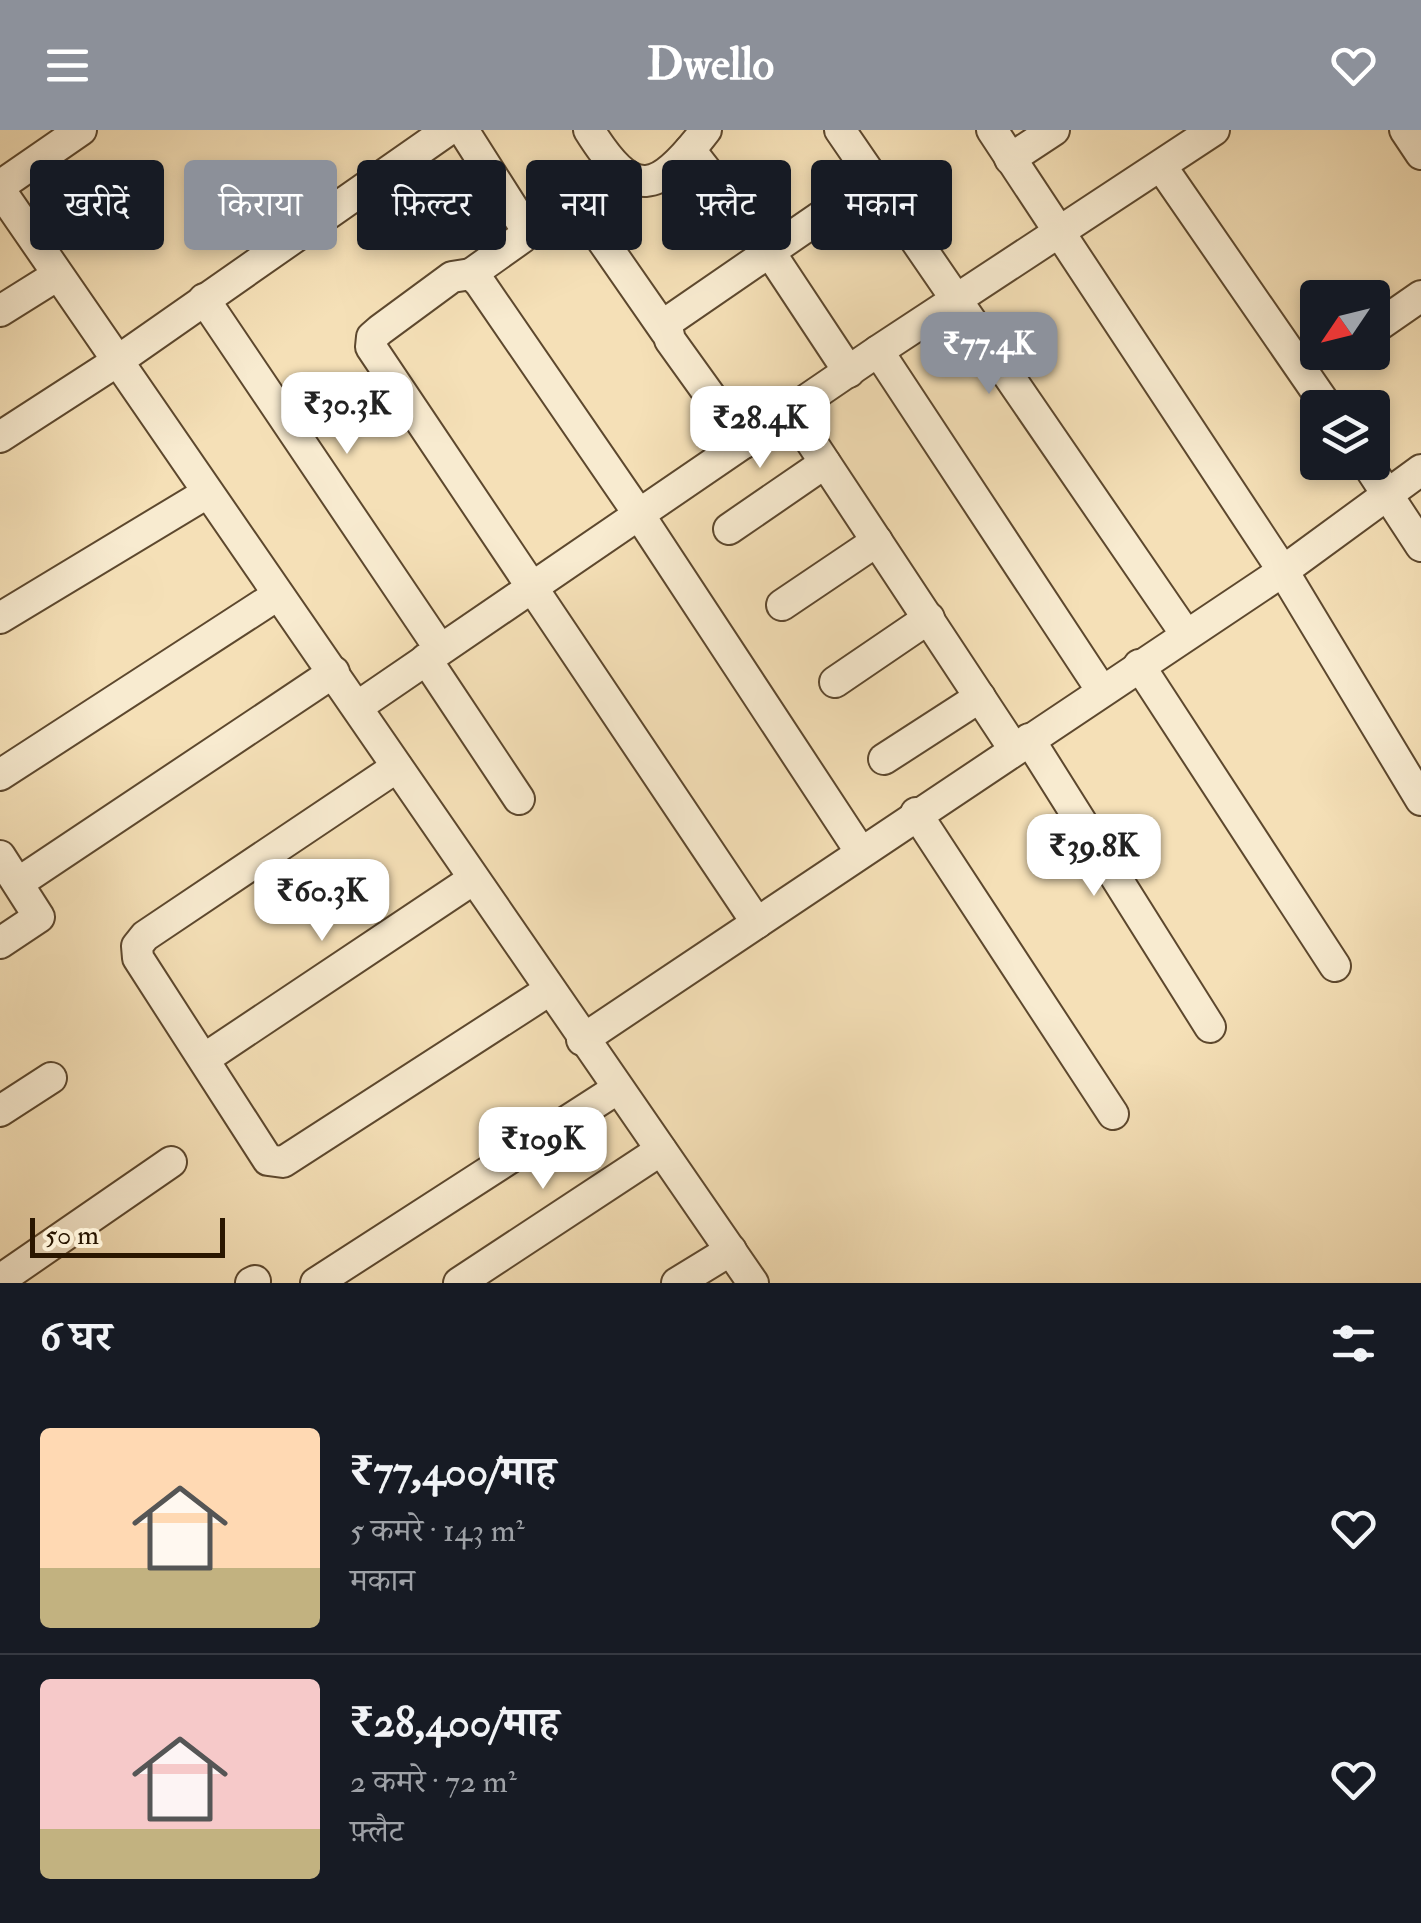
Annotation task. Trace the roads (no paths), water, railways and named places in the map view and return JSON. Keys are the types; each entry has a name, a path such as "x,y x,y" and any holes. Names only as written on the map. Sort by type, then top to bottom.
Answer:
{"street":[{"path":"81,130 0,188 276,596 334,672 548,991 753,1283"},
{"path":"0,437 116,362 446,130"},
{"path":"464,130 526,229 522,237 472,274 452,277 380,330 372,337 371,347 757,923"},
{"path":"588,130 608,160"},
{"path":"840,130 860,160"},
{"path":"992,130 1283,571 1421,800"},
{"path":"1010,159 1054,130"},
{"path":"357,707 638,513 1214,130"},
{"path":"1405,130 1421,154"},
{"path":"642,179 648,180 687,144 769,251 849,372"},
{"path":"1161,166 1316,390"},
{"path":"666,332 666,323 675,315 811,223"},
{"path":"609,250 744,443"},
{"path":"924,250 1184,633"},
{"path":"472,274 638,513 860,851"},
{"path":"0,311 56,276"},
{"path":"1390,318 1421,296"},
{"path":"204,299 433,654 519,798"},
{"path":"878,352 1102,691"},
{"path":"792,411 980,697 1022,744 1210,1027"},
{"path":"729,529 826,462"},
{"path":"582,1040 1184,633 1283,571 1421,470"},
{"path":"1378,480 1421,546"},
{"path":"0,618 207,492"},
{"path":"782,606 878,541"},
{"path":"0,775 276,596"},
{"path":"834,682 929,618"},
{"path":"1139,665 1335,966"},
{"path":"18,884 334,672"},
{"path":"884,759 980,697"},
{"path":"397,767 145,936 137,946 138,958 268,1160 275,1164 548,991"},
{"path":"916,813 1113,1114"},
{"path":"0,856 39,917 0,943"},
{"path":"204,1059 472,880"},
{"path":"0,1111 51,1078"},
{"path":"316,1283 617,1089"},
{"path":"459,1283 661,1150"},
{"path":"0,1280 171,1162"},
{"path":"677,1283 731,1250"}]}
